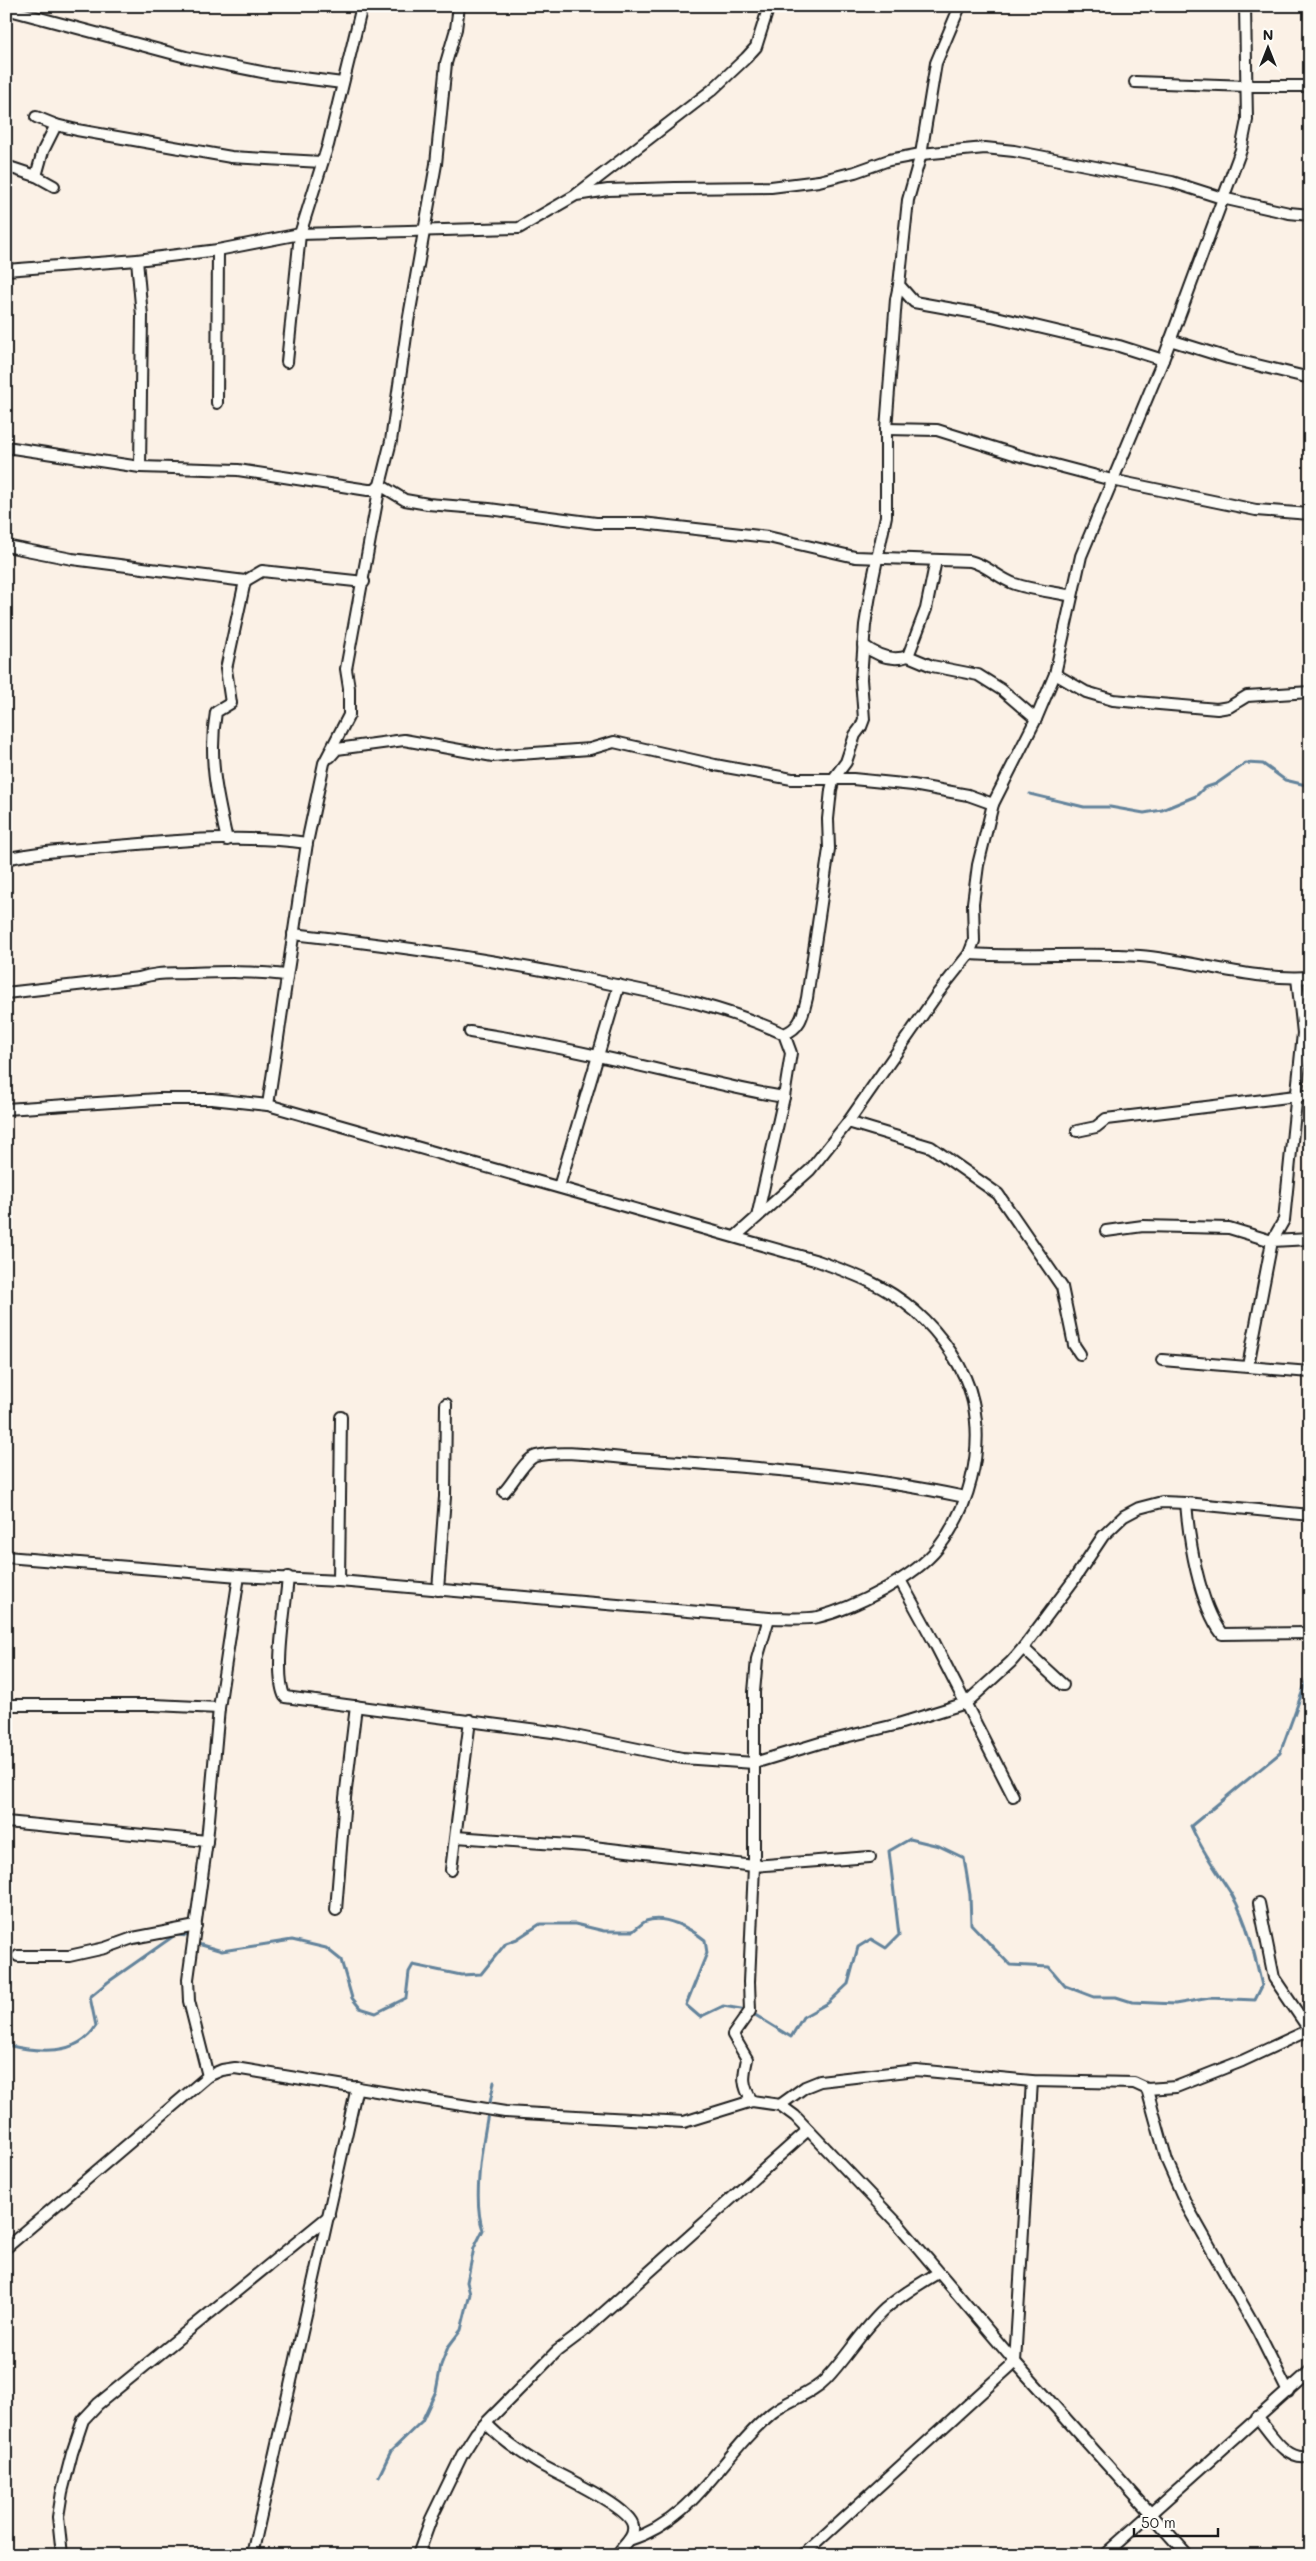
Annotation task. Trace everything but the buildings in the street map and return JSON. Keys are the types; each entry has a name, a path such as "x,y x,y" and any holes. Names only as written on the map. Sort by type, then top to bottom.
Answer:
{"street":[{"path":"287,362 300,234 328,145 362,6"},
{"path":"6,270 137,260 218,250 300,234 519,228 576,195 712,90 756,47 769,6"},
{"path":"784,1034 794,1030 801,1020 807,998 829,849 828,819 834,778 846,762 854,735 861,727 864,719 861,679 863,645 872,582 885,530 888,500 886,429 896,299 900,286 908,200 920,154 936,63 960,6"},
{"path":"736,1236 810,1170 848,1122 938,993 969,954 974,941 973,903 978,865 993,804 1036,719 1055,674 1082,556 1163,360 1241,150 1248,120 1245,6"},
{"path":"268,1105 306,843 324,763 349,715 349,688 346,669 364,582 380,485 391,442 408,322 436,164 446,63 461,8"},
{"path":"6,9 186,57 272,74 342,83"},
{"path":"1135,82 1310,86"},
{"path":"36,117 56,125 231,157 322,162"},
{"path":"36,176 43,151 56,125"},
{"path":"576,195 608,190 771,188 819,181 855,172 889,160 920,154 985,148 1014,151 1172,182 1222,198 1289,214 1310,215"},
{"path":"6,166 36,176 54,186"},
{"path":"217,403 218,250"},
{"path":"137,260 142,316 140,467"},
{"path":"900,286 914,302 992,316 1119,346 1163,360"},
{"path":"1170,340 1228,358 1310,378"},
{"path":"886,429 937,430 1017,455 1112,480 1256,510 1310,514"},
{"path":"6,447 140,467 238,470 368,490 375,490 380,485"},
{"path":"380,485 405,500 428,504 489,509 596,523 642,523 768,537 855,557 970,561 982,564 996,576 1016,584 1072,596"},
{"path":"6,546 72,559 245,580 262,571 364,582"},
{"path":"863,645 872,652 890,658 901,659 908,656 926,610 936,560"},
{"path":"228,840 214,786 212,734 216,712 231,703 226,670 245,580"},
{"path":"908,656 932,666 978,675 1002,690 1036,719"},
{"path":"1055,674 1086,692 1113,700 1217,709 1229,707 1248,696 1310,692"},
{"path":"324,763 337,749 404,740 494,756 590,750 614,742 715,765 792,779 834,778 913,785 968,795 993,804"},
{"path":"6,859 36,852 185,840 283,840 306,843"},
{"path":"293,934 548,970 701,1004 749,1018 784,1034 791,1053 784,1097 757,1217"},
{"path":"969,954 1013,957 1093,953 1140,956 1178,960 1236,972 1297,978 1310,977"},
{"path":"6,993 139,978 160,972 174,974 255,971 286,975"},
{"path":"1248,1366 1272,1241 1284,1220 1303,1033 1297,978"},
{"path":"559,1187 599,1058 619,985"},
{"path":"470,1032 510,1038 681,1075 737,1090 784,1097"},
{"path":"1077,1131 1096,1127 1106,1119 1296,1096 1310,1096"},
{"path":"6,1109 158,1099 212,1099 268,1105 736,1236 818,1261 869,1279 902,1301 930,1326 947,1348 963,1374 973,1402 976,1447 973,1472 957,1521 936,1550 900,1580 847,1608 816,1617 769,1618 339,1581 239,1576 6,1557"},
{"path":"848,1122 931,1147 998,1194 1062,1287 1074,1344 1080,1354"},
{"path":"1106,1230 1143,1226 1229,1228 1272,1241 1310,1239"},
{"path":"1162,1360 1310,1372"},
{"path":"438,1590 445,1497 446,1404"},
{"path":"339,1581 341,1417"},
{"path":"504,1492 529,1458 562,1454 666,1461 878,1481 965,1497"},
{"path":"288,1577 280,1661 281,1689 286,1697 293,1700 470,1720 560,1733 682,1758 754,1763 966,1703 1011,1662 1023,1648 1073,1581 1103,1536 1124,1516 1139,1508 1162,1502 1186,1502 1310,1515"},
{"path":"1186,1502 1190,1546 1214,1624 1222,1634 1310,1633"},
{"path":"208,2076 189,2001 190,1962 207,1841 219,1708 239,1576"},
{"path":"900,1580 1013,1796"},
{"path":"752,2101 744,2089 742,2080 747,2059 733,2035 750,2011 749,1982 754,1866 754,1684 757,1659 769,1618"},
{"path":"1023,1648 1063,1685"},
{"path":"6,1705 154,1704 219,1708"},
{"path":"336,1910 344,1798 356,1706"},
{"path":"450,1870 456,1837 470,1720"},
{"path":"6,1822 207,1841"},
{"path":"456,1837 585,1846 754,1866 870,1857"},
{"path":"780,2105 805,2087 820,2081 916,2070 1032,2081 1134,2083 1148,2089 1176,2087 1242,2061 1309,2030 1274,1978 1259,1903"},
{"path":"18,1956 69,1956 105,1948 133,1938 196,1930"},
{"path":"6,2248 208,2076 222,2070 235,2068 505,2112 684,2122 720,2109 752,2101 780,2105 795,2116 898,2224 1015,2362 1188,2555"},
{"path":"803,2555 1015,2362 1032,2081"},
{"path":"252,2555 357,2087"},
{"path":"1148,2089 1167,2161 1187,2206 1258,2332 1288,2392"},
{"path":"418,2555 430,2519 462,2455 476,2433 557,2351 581,2333 808,2130"},
{"path":"62,2555 59,2509 72,2452 83,2420 98,2404 328,2216"},
{"path":"629,2540 666,2524 698,2495 772,2413 825,2380 884,2310 912,2288 938,2273"},
{"path":"1104,2555 1310,2371"},
{"path":"1257,2417 1288,2453 1297,2458 1310,2456"},
{"path":"486,2423 496,2434 513,2447 606,2500 631,2518 634,2528 629,2540 616,2555"}],"waterway":[{"path":"1030,794 1084,807 1110,807 1144,813 1162,810 1196,796 1204,788 1216,784 1246,763 1263,764 1285,780 1310,786"},
{"path":"6,2045 30,2049 56,2050 78,2043 88,2036 96,2026 90,1997 108,1982 175,1935 189,1936 198,1944 222,1951 292,1940 326,1948 341,1960 352,1998 360,2008 376,2013 406,1998 409,1972 413,1965 461,1975 481,1974 506,1943 517,1939 540,1924 575,1924 604,1931 633,1931 646,1921 653,1919 661,1919 677,1924 693,1931 705,1940 707,1953 686,2005 700,2017 723,2006 747,2010 791,2037 803,2017 828,2003 848,1984 858,1947 871,1939 886,1948 899,1935 889,1851 910,1839 939,1846 964,1858 970,1895 971,1924 1010,1965 1049,1967 1065,1986 1094,1997 1116,1997 1132,2002 1175,2004 1210,1998 1255,2000 1262,1986 1247,1928 1232,1895 1205,1853 1191,1826 1280,1753 1310,1671"},
{"path":"379,2476 391,2451 422,2421 436,2391 441,2365 448,2347 461,2330 470,2294 467,2282 474,2248 483,2230 479,2215 479,2178 484,2136 494,2082"}]}
